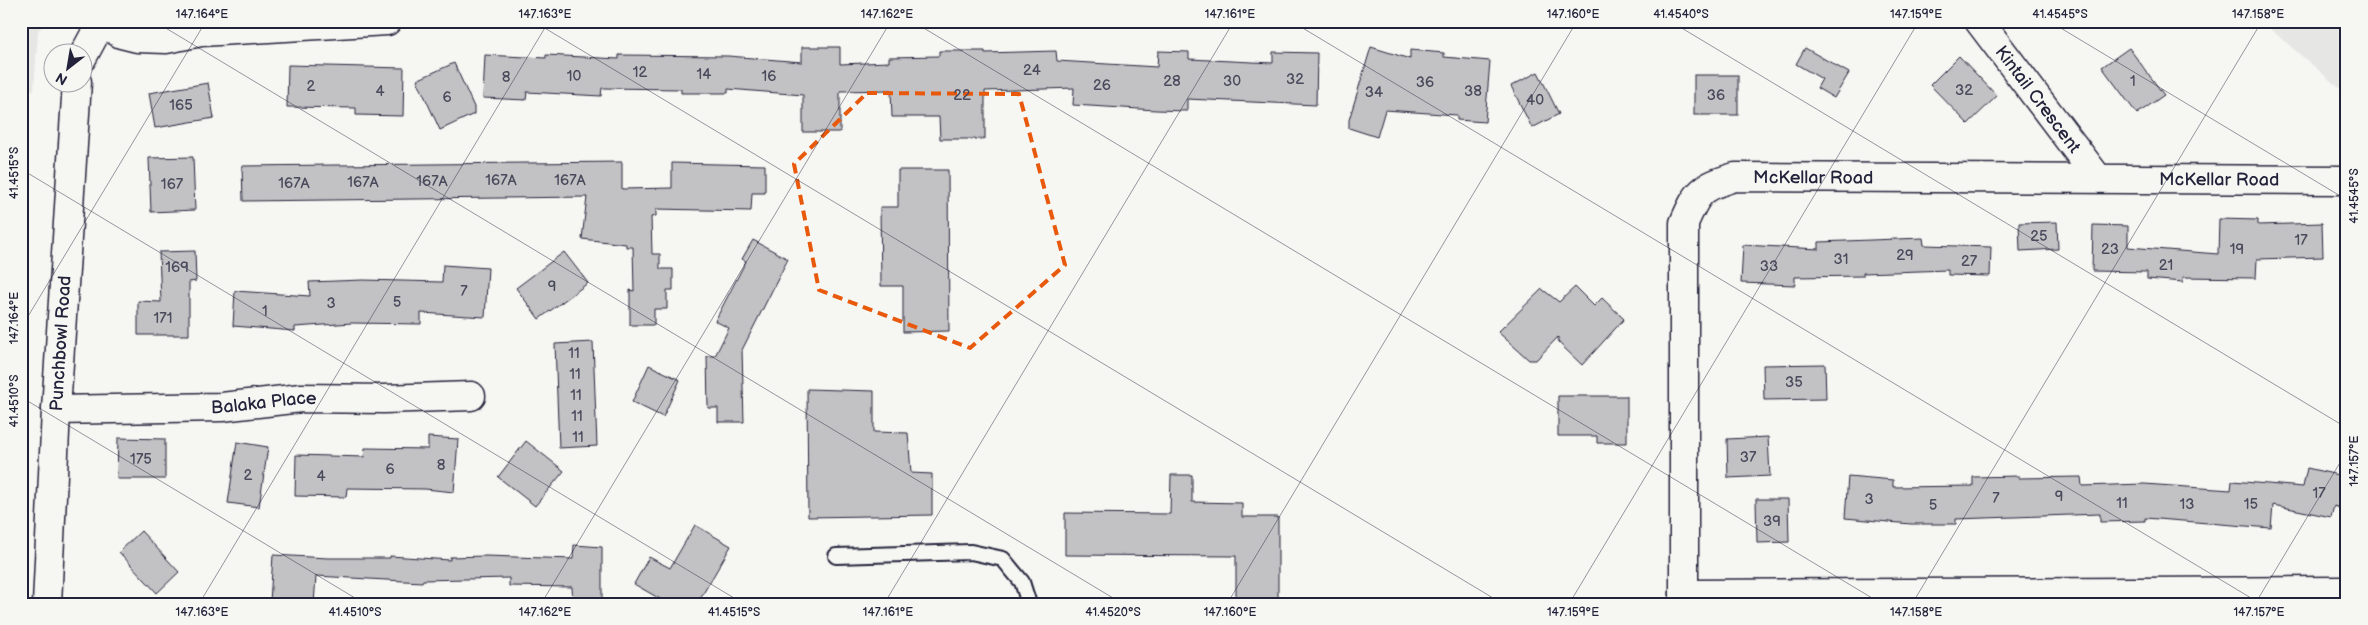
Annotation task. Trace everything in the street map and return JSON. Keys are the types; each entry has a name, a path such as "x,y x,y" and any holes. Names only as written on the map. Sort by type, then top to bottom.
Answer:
{"street":[{"path":"175,21 200,32"},
{"path":"91,42 102,22 121,34 137,38 166,40 200,32 387,21"},
{"name":"Kintail Crescent","path":"1979,21 2097,177"},
{"name":"Punchbowl Road","path":"47,604 56,410 76,92"},
{"name":"McKellar Road","path":"1684,599 1684,223 1695,199 1709,185 1735,177 2097,177 2347,180"},
{"name":"Balaka Place","path":"56,410 222,407 302,398 384,399 471,396"},
{"path":"1684,599 2347,591"}],"lane":[{"path":"836,556 971,552 1003,560 1022,582 1029,604"}],"highlighted area":[{"path":"867,93 1019,94 1065,265 970,348 819,290 794,164"}],"shaded area":[{"path":"21,21 46,21 38,31 34,90 21,90"},
{"path":"2261,21 2347,21 2347,94 2345,93"}],"building":[{"path":"802,47 840,47 840,64 889,62 889,57 939,56 939,51 985,51 985,53 1056,51 1057,61 1157,67 1158,51 1189,52 1189,59 1273,63 1273,52 1317,53 1316,105 1187,99 1187,111 1156,110 1073,105 1074,88 985,91 985,139 940,139 939,117 892,117 891,90 840,91 840,132 803,132 803,95 728,89 728,93 681,93 681,89 602,88 601,96 527,92 526,100 483,98 485,55 546,58 546,55 619,59 619,55 728,56 802,62"},
{"path":"1371,47 1410,59 1410,50 1444,53 1444,57 1490,61 1485,122 1457,120 1457,115 1385,110 1377,137 1349,128 1349,120"},
{"path":"1805,48 1849,73 1834,98 1817,88 1822,79 1796,64"},
{"path":"2129,48 2164,95 2137,114 2102,67"},
{"path":"1959,56 1997,96 1968,124 1930,85"},
{"path":"454,63 474,107 474,114 440,130 417,80"},
{"path":"288,65 404,68 403,116 356,115 356,108 287,107"},
{"path":"1538,72 1559,114 1532,128 1511,86"},
{"path":"1694,75 1738,75 1738,115 1694,115"},
{"path":"208,83 214,118 155,128 149,93"},
{"path":"193,157 195,210 151,212 149,158"},
{"path":"622,162 622,189 672,188 672,163 765,165 765,193 752,193 751,211 656,209 656,216 651,217 652,254 660,254 660,269 673,269 673,290 667,290 667,309 654,309 654,325 630,325 630,290 634,291 633,247 626,247 626,244 582,239 587,197 243,201 242,166"},
{"path":"898,170 948,170 949,331 903,332 903,286 881,286 880,207 898,207"},
{"path":"2219,219 2258,220 2258,225 2322,223 2323,257 2257,259 2256,278 2183,277 2183,282 2147,279 2147,272 2092,271 2093,225 2128,226 2128,247 2218,254"},
{"path":"2057,222 2058,249 2020,251 2019,223"},
{"path":"1923,238 1924,245 1991,247 1990,276 1948,275 1948,270 1863,273 1863,276 1795,277 1795,285 1741,283 1743,245 1819,249 1819,242"},
{"path":"753,240 788,259 742,350 744,422 718,422 718,408 708,408 707,356 715,356 729,328 715,321 746,261 742,259"},
{"path":"195,251 196,281 189,282 189,335 138,335 138,301 161,302 159,252"},
{"path":"564,252 588,283 539,319 516,288"},
{"path":"443,265 488,268 485,317 421,313 421,324 352,323 295,327 295,331 233,326 235,291 310,296 309,282 363,280 442,282"},
{"path":"1575,287 1594,306 1602,298 1624,319 1582,365 1558,342 1558,337 1536,360 1529,360 1498,332 1542,289 1559,302"},
{"path":"593,342 597,446 559,448 555,344"},
{"path":"1825,364 1826,399 1764,400 1763,365"},
{"path":"649,365 680,380 663,417 632,402"},
{"path":"807,389 874,391 874,432 908,433 911,473 932,474 932,515 808,517"},
{"path":"1558,396 1627,396 1627,443 1597,443 1597,436 1558,436"},
{"path":"428,437 458,439 454,492 425,489 347,488 346,497 295,496 296,455 364,457 365,448 428,449"},
{"path":"1768,437 1770,476 1728,478 1727,439"},
{"path":"118,438 165,439 165,479 117,479"},
{"path":"526,441 564,471 535,506 498,477"},
{"path":"237,442 268,447 259,507 228,503"},
{"path":"2307,468 2347,477 2347,511 2334,506 2331,517 2273,505 2271,528 2145,518 2145,521 2100,522 2100,514 1956,519 1956,524 1911,524 1845,518 1848,476 1893,480 1893,487 1973,486 1973,477 2019,476 2019,478 2081,477 2082,486 2144,484 2231,490 2232,481 2303,487"},
{"path":"1171,475 1192,475 1192,502 1242,503 1242,517 1278,517 1278,604 1236,604 1236,556 1065,555 1065,513 1170,514"},
{"path":"1756,499 1788,499 1789,542 1757,543"},
{"path":"695,525 731,546 697,604 669,604 634,584 649,557 670,568"},
{"path":"141,531 179,572 157,593 119,552"},
{"path":"574,545 602,547 602,604 573,604 572,587 509,586 509,578 423,580 422,582 316,576 314,604 270,602 273,555 328,558 390,558 390,556 450,560 450,557 486,556 573,559"}]}
